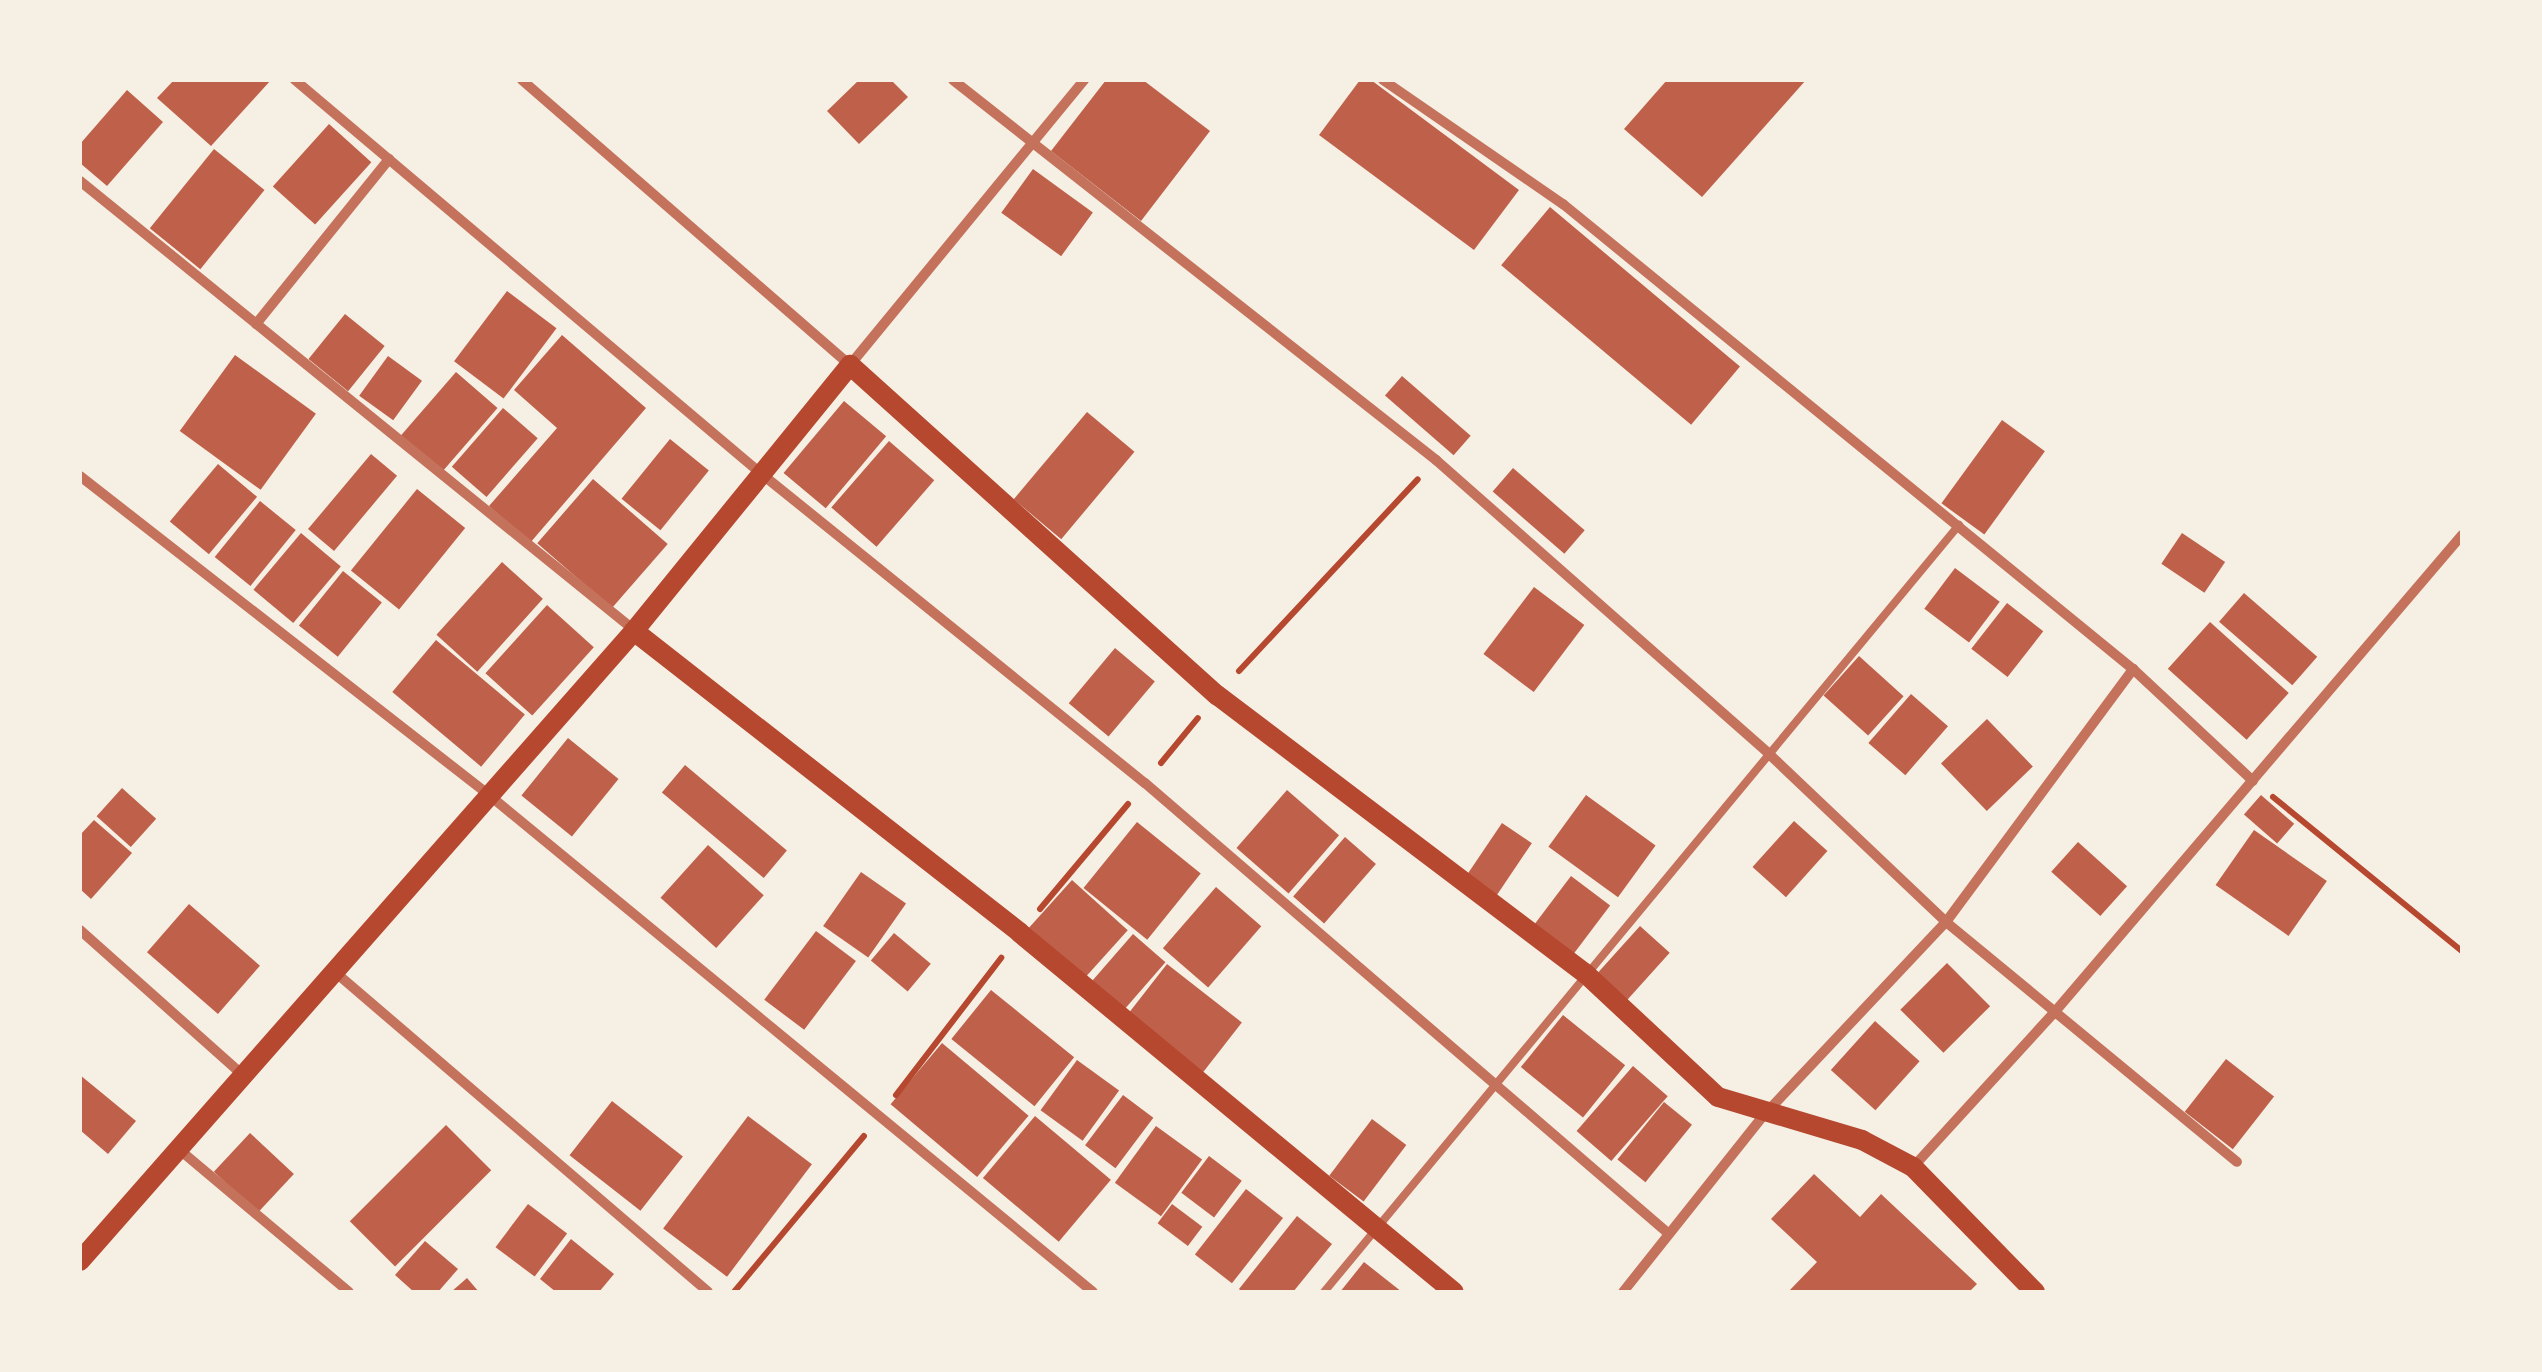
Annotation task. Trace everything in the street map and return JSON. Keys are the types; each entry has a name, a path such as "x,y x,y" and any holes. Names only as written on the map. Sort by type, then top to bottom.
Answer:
{"main road":[{"path":"80,1262 246,1078 634,631 758,471 850,364 1216,696 1586,974 1718,1098 1764,1115 1862,1140 1913,1167 2036,1292"},
{"path":"634,631 1020,934 1454,1292"}],"street":[{"path":"295,80 758,471 1145,784 1668,1234"},
{"path":"522,80 850,364 1035,145 1084,80"},
{"path":"953,80 1436,460 1768,752 1946,922 2053,1014 2238,1162"},
{"path":"1382,80 1563,204 2133,669 2254,781"},
{"path":"256,324 389,159"},
{"path":"80,180 634,631"},
{"path":"80,476 489,795 1093,1292"},
{"path":"1913,1167 2053,1014 2462,535"},
{"path":"1623,1292 1764,1115 1946,922 2133,669"},
{"path":"80,930 246,1078"},
{"path":"336,972 708,1292"},
{"path":"180,1151 348,1292"}],"lane":[{"path":"1324,1292 1959,525"}],"path":[{"path":"734,1292 1216,696 1436,460"},
{"path":"2254,781 2462,950"}],"building":[{"path":"174,80 271,80 211,146 157,98"},
{"path":"859,80 891,80 908,97 859,144 827,111"},
{"path":"1106,80 1143,80 1210,131 1141,221 1051,151"},
{"path":"1360,80 1371,80 1519,190 1474,250 1319,135"},
{"path":"1667,80 1806,80 1702,197 1624,129"},
{"path":"127,90 163,122 107,186 80,163 80,144"},
{"path":"329,124 371,162 315,225 273,186"},
{"path":"214,149 265,190 200,269 150,228"},
{"path":"1033,169 1093,212 1061,256 1001,213"},
{"path":"1550,207 1740,366 1691,425 1501,265"},
{"path":"507,291 557,328 504,399 454,361"},
{"path":"345,314 385,346 348,391 308,359"},
{"path":"562,335 646,408 530,543 489,506 557,428 514,390"},
{"path":"235,355 316,414 261,490 180,431"},
{"path":"388,356 422,381 393,420 359,396"},
{"path":"456,372 498,408 442,471 401,435"},
{"path":"1402,376 1471,436 1454,455 1385,396"},
{"path":"844,401 886,436 826,508 784,473"},
{"path":"503,408 538,438 487,497 452,467"},
{"path":"1087,412 1134,452 1061,539 1014,499"},
{"path":"2002,420 2045,451 1984,534 1941,503"},
{"path":"670,439 709,470 660,530 622,499"},
{"path":"889,441 934,480 877,547 831,507"},
{"path":"371,454 397,476 334,551 308,529"},
{"path":"218,464 257,497 209,554 170,521"},
{"path":"1513,468 1585,530 1564,554 1493,491"},
{"path":"593,479 668,544 612,608 537,543"},
{"path":"417,489 465,528 399,610 351,571"},
{"path":"260,501 296,530 250,586 215,557"},
{"path":"301,533 341,566 293,623 253,590"},
{"path":"2182,533 2225,562 2204,593 2161,564"},
{"path":"502,562 543,599 477,672 436,635"},
{"path":"1955,568 2000,602 1969,642 1924,609"},
{"path":"343,571 382,602 338,657 299,625"},
{"path":"1534,587 1584,625 1534,692 1483,654"},
{"path":"2244,593 2317,657 2292,685 2219,622"},
{"path":"2007,603 2043,631 2008,677 1971,649"},
{"path":"547,605 594,647 532,716 485,673"},
{"path":"2210,622 2289,693 2247,740 2168,669"},
{"path":"436,640 525,715 481,767 392,692"},
{"path":"1115,648 1155,681 1109,737 1069,703"},
{"path":"1859,656 1904,696 1868,736 1824,695"},
{"path":"1911,694 1948,726 1905,775 1868,743"},
{"path":"1987,719 2033,766 1987,811 1941,763"},
{"path":"568,738 619,779 572,836 521,796"},
{"path":"685,765 787,850 764,878 662,793"},
{"path":"122,788 156,819 131,847 97,816"},
{"path":"1287,790 1339,835 1289,893 1236,848"},
{"path":"1586,795 1656,846 1618,897 1548,847"},
{"path":"2261,795 2294,824 2277,843 2244,815"},
{"path":"94,820 132,853 91,899 80,889 80,835"},
{"path":"1794,821 1827,851 1786,897 1753,867"},
{"path":"1137,822 1201,874 1147,940 1084,888"},
{"path":"1502,823 1532,843 1496,896 1466,876"},
{"path":"2254,830 2327,881 2288,936 2216,885"},
{"path":"1345,837 1376,864 1324,924 1293,897"},
{"path":"2078,842 2127,886 2100,916 2051,872"},
{"path":"708,845 764,895 716,948 660,898"},
{"path":"861,872 906,904 868,958 823,926"},
{"path":"1571,876 1610,905 1572,957 1532,927"},
{"path":"1072,880 1128,930 1082,981 1026,931"},
{"path":"1216,887 1261,926 1208,987 1163,948"},
{"path":"189,904 260,966 218,1014 147,952"},
{"path":"1640,926 1670,953 1625,1003 1595,976"},
{"path":"816,931 856,961 804,1030 764,1000"},
{"path":"894,933 931,964 908,991 871,961"},
{"path":"1133,934 1165,962 1122,1012 1090,984"},
{"path":"1947,963 1990,1006 1943,1053 1900,1010"},
{"path":"1167,964 1242,1022 1203,1072 1128,1014"},
{"path":"991,990 1074,1057 1035,1106 951,1039"},
{"path":"1563,1015 1625,1065 1583,1117 1521,1067"},
{"path":"1875,1021 1920,1061 1875,1110 1831,1070"},
{"path":"942,1043 1029,1116 977,1177 891,1104"},
{"path":"2226,1059 2274,1097 2233,1149 2185,1112"},
{"path":"1077,1060 1119,1091 1083,1141 1041,1110"},
{"path":"1633,1066 1668,1096 1611,1161 1577,1131"},
{"path":"80,1075 136,1121 108,1154 80,1130"},
{"path":"1123,1095 1153,1118 1115,1168 1085,1145"},
{"path":"612,1101 683,1156 640,1211 570,1155"},
{"path":"1664,1102 1692,1125 1645,1182 1617,1160"},
{"path":"748,1116 812,1164 727,1277 663,1229"},
{"path":"1035,1116 1111,1180 1059,1242 983,1178"},
{"path":"1372,1119 1406,1145 1364,1202 1329,1176"},
{"path":"446,1125 491,1170 395,1266 350,1221"},
{"path":"1156,1126 1202,1160 1161,1216 1115,1183"},
{"path":"250,1133 294,1174 258,1213 214,1172"},
{"path":"1209,1156 1242,1181 1214,1217 1181,1193"},
{"path":"1814,1174 1860,1217 1881,1194 1977,1284 1969,1292 1788,1292 1817,1262 1771,1219"},
{"path":"1246,1189 1283,1218 1232,1283 1195,1254"},
{"path":"528,1204 567,1233 535,1277 496,1247"},
{"path":"1172,1204 1202,1227 1188,1246 1158,1223"},
{"path":"1297,1216 1332,1244 1293,1292 1242,1292 1239,1289"},
{"path":"571,1239 614,1274 599,1292 556,1292 540,1279"},
{"path":"425,1241 458,1269 438,1292 414,1292 395,1275"},
{"path":"1364,1262 1402,1292 1340,1292"},
{"path":"467,1278 479,1292 451,1292"}]}
